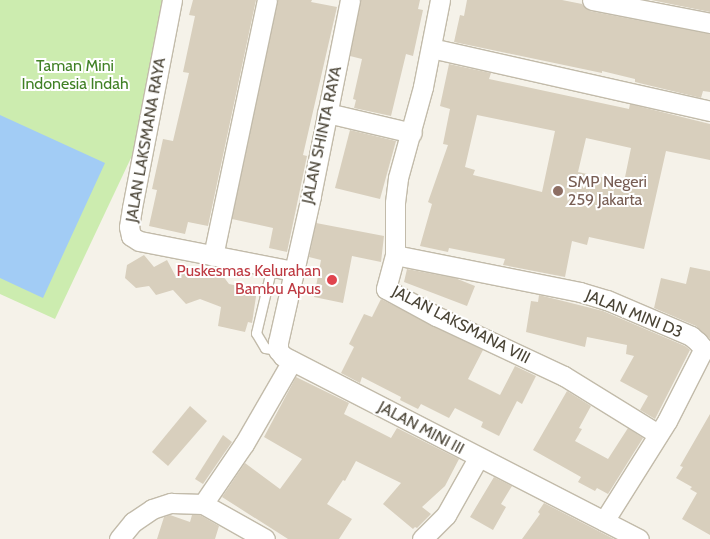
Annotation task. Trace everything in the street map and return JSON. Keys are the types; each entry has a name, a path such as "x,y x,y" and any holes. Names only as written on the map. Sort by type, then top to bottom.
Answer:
{"street":[{"name":"JALAN LAKSMANA RAYA","path":"172,0 129,226 131,236 139,241 293,270"},
{"path":"213,256 267,0"},
{"name":"JALAN SHINTA RAYA","path":"293,270 350,0"},
{"name":"JALAN LAKSMANA VIII","path":"440,0 412,133 398,178 395,203 395,255 386,289 394,295 564,376 658,434"},
{"path":"592,0 710,23"},
{"path":"431,48 710,111"},
{"path":"327,113 412,133"},
{"name":"JALAN MINI D3","path":"395,255 580,292 607,300 691,336 702,347 702,352 667,421 604,521"},
{"path":"203,504 244,444 285,355 278,342 293,270"},
{"name":"JALAN MINI III","path":"285,355 478,458 639,539"},
{"path":"422,539 446,515 478,458"},
{"path":"119,539 133,522 152,509 171,503 203,504 265,539"}],"lane":[{"path":"272,266 256,333 265,348 285,355"}],"green space":[{"name":"Taman Mini Indonesia Indah","path":"0,0 166,0 138,143 55,319 0,294"}],"water":[{"path":"0,115 105,163 43,298 0,278"}],"building":[{"path":"193,0 256,0 208,226 188,222 185,234 149,226 157,190 152,189 163,139 173,141 189,73 183,72 195,16 189,15"},
{"path":"278,0 312,0 311,2 337,7 303,155 307,156 287,252 269,248 273,228 232,219"},
{"path":"361,0 420,0 418,9 423,10 413,56 406,54 391,116 354,108 356,100 353,99 362,59 350,56"},
{"path":"467,0 562,0 582,4 590,11 710,34 710,92 703,91 701,98 635,82 635,79 602,71 602,73 454,42 460,15 464,16"},
{"path":"651,0 710,0 710,12"},
{"path":"449,64 491,73 489,79 629,109 630,104 710,124 710,160 666,151 644,249 589,237 587,245 572,241 565,277 503,265 505,259 449,248 448,252 420,246 432,204 428,202 448,145 443,144 450,109 440,106","holes":["477,115 555,131 542,192 473,175 475,170 465,167","586,138 631,148 624,182 578,172"]},
{"path":"350,130 396,141 380,199 335,188"},
{"name":"Puskesmas Kelurahan Bambu Apus","path":"316,223 384,236 381,262 352,256 343,303 314,297 321,260 309,257"},
{"path":"144,255 154,267 167,260 176,277 193,268 203,278 220,272 229,284 257,290 252,323 248,322 245,332 218,326 221,307 200,299 186,304 173,290 156,295 149,286 136,288 125,278 127,265"},
{"path":"690,267 710,271 710,339 696,326 654,308 661,278 686,284"},
{"path":"407,269 455,278 475,286 467,306 404,282"},
{"path":"539,295 603,311 685,346 690,350 655,419 640,410 648,396 620,381 634,356 626,354 627,345 587,337 585,347 526,332 531,301 538,302"},
{"path":"381,299 483,350 468,379 500,395 515,366 536,376 522,404 517,401 499,436 481,427 483,422 455,408 449,418 421,404 418,409 400,400 401,397 362,377 360,383 341,373 354,347 349,344 364,314 372,317"},
{"path":"296,377 349,403 344,414 391,438 397,428 459,459 445,486 422,507 431,514 417,528 413,529 383,504 401,483 356,461 345,481 343,480 327,504 352,519 339,539 288,539 222,497 245,463 280,489 302,459 264,437"},
{"path":"567,391 591,406 579,428 582,429 575,441 608,459 628,428 643,438 608,494 597,488 595,491 578,482 581,477 533,450"},
{"path":"190,406 207,421 168,466 152,452"},
{"path":"710,414 710,535 682,519 697,493 690,489 692,487 676,478 683,467 680,466"},
{"path":"223,435 232,442 203,484 195,479"},
{"path":"494,477 512,486 501,504 506,507 493,530 470,517"},
{"path":"544,503 614,539 522,539 540,514 538,512"},
{"path":"170,515 190,522 192,515 200,515 219,526 215,539 157,539 164,517"}],"place":[{"name":"SMP Negeri 259 Jakarta","path":"558,191"},
{"name":"Puskesmas Kelurahan Bambu Apus","path":"332,280"}]}
